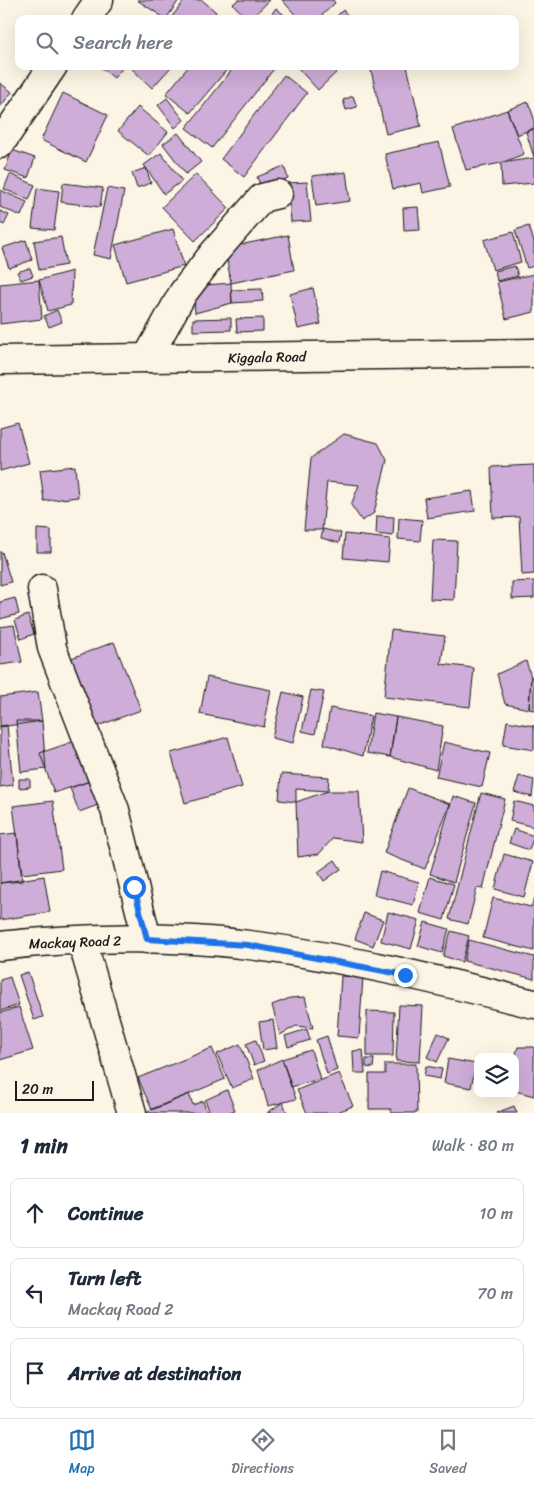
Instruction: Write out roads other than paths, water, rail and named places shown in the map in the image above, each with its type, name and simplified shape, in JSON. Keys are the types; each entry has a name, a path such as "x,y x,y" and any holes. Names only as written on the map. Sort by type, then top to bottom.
{"street":[{"path":"89,15 98,0"},
{"path":"0,144 50,70"},
{"path":"147,358 183,293 213,254 262,198 278,194"},
{"name":"Kiggala Road","path":"0,360 534,354"},
{"path":"42,589 52,648 115,810 147,939"},
{"name":"Mackay Road 2","path":"0,946 147,939 248,945 334,960 534,1004"},
{"path":"82,941 132,1113"}]}
